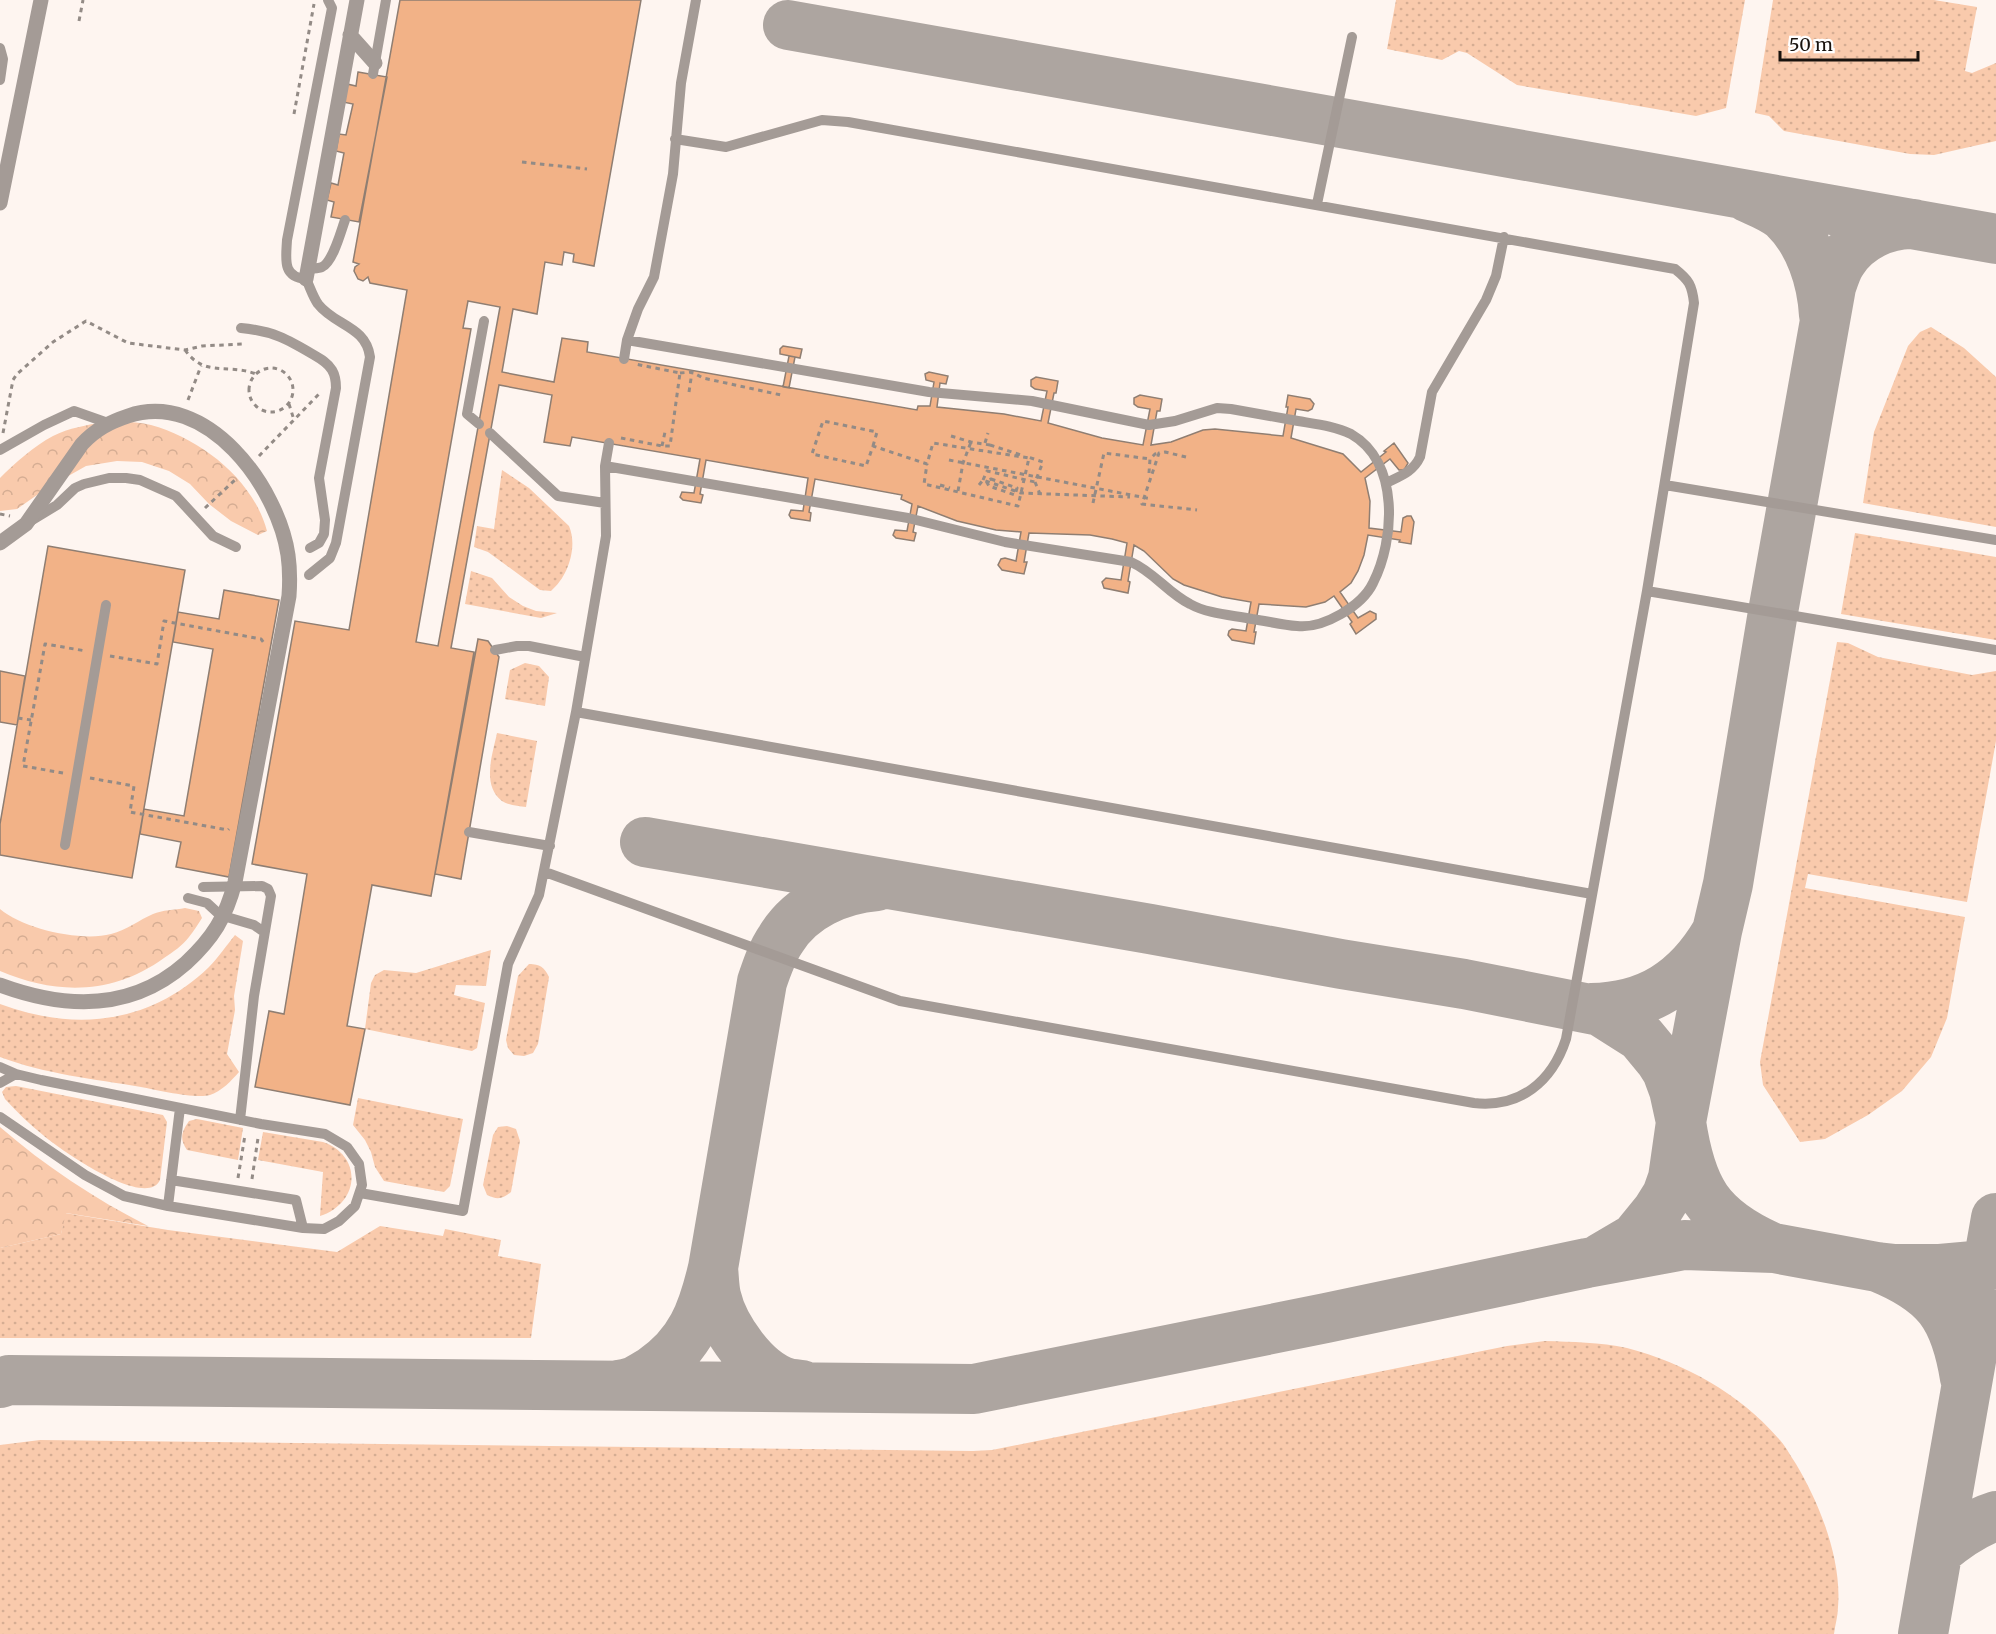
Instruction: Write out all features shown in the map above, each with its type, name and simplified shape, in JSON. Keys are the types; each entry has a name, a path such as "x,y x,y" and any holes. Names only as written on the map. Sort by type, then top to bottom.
{"street":[{"path":"1,200 41,0"},
{"path":"307,274 357,0"},
{"path":"350,35 374,69"},
{"path":"0,543 26,524 82,444 93,432 108,423 157,410 182,416 218,436 249,466 272,506 288,554 290,576 246,828 229,904 212,935 178,970 130,996 91,1002 70,1002 45,999 0,985"}],"lane":[{"path":"328,0 332,8 287,240 286,261 290,274 295,278 321,268 327,263 345,220"},
{"path":"374,69 386,0"},
{"path":"624,359 627,340 638,309 654,277 673,174 681,83 696,0"},
{"path":"1317,204 1352,37"},
{"path":"0,48 3,60 0,80"},
{"path":"545,872 900,1001 1487,1104 1500,1102 1525,1094 1545,1079 1560,1056 1566,1039 1647,591 1693,320 1692,290 1686,278 1675,269 848,122 822,120 726,147 675,139"},
{"path":"0,169 1,200"},
{"path":"1386,483 1411,470 1420,457 1432,392 1486,300 1496,276 1504,237"},
{"path":"307,274 318,304 365,340 369,347 370,357 336,543 330,558 309,575"},
{"path":"479,424 468,414 484,321"},
{"path":"241,328 256,329 284,337 325,362 331,367 335,376 336,388 319,478 325,520 324,534 320,543 310,549"},
{"path":"605,466 908,518 1005,542 1131,562 1142,567 1177,596 1192,605 1213,612 1299,627 1319,624 1339,616 1358,602 1373,585 1382,561 1389,520 1389,492 1382,471 1368,447 1351,434 1319,424 1217,408 1175,421 1149,424 1032,401 929,392 627,340"},
{"path":"0,449 74,411 108,423"},
{"path":"490,433 558,496 605,503"},
{"path":"360,1193 463,1211 508,964 539,895 545,872 604,554 605,466 613,440"},
{"path":"26,524 57,506 75,488 93,481 109,478 140,480 176,496 213,536 236,547"},
{"path":"1665,485 1996,540"},
{"path":"1647,591 1996,650"},
{"path":"65,845 106,606"},
{"path":"495,650 529,646 585,657"},
{"path":"576,712 1592,894"},
{"path":"469,832 549,846"},
{"path":"202,887 262,886 268,889 270,903 254,996 244,1120"},
{"path":"188,898 207,903 220,915 254,925 264,932"},
{"path":"0,1067 16,1074 180,1108 325,1134 347,1147 359,1164 362,1185 355,1206 339,1221 324,1229 303,1228 168,1206 124,1196 85,1175 0,1117"},
{"path":"0,1083 16,1074"},
{"path":"168,1206 180,1108"},
{"path":"171,1180 296,1200 303,1228"}],"path":[{"path":"79,21 83,0"},
{"path":"294,114 315,0"},
{"path":"522,162 587,170"},
{"path":"0,449 13,380 17,374 53,342 86,321 128,343 185,350 202,346 246,344"},
{"path":"185,350 192,361 201,366 246,370 256,374"},
{"path":"636,364 680,373 692,372 703,378 781,395"},
{"path":"182,416 201,366"},
{"path":"289,404 276,412 265,411 256,406 250,398 249,387 256,374 270,367 285,371 294,389 289,404 294,420"},
{"path":"689,392 692,372"},
{"path":"613,440 670,446 680,373"},
{"path":"196,516 249,466 323,389"},
{"path":"823,421 876,432 873,446 866,466 812,454 823,421"},
{"path":"662,446 665,432"},
{"path":"985,443 988,433"},
{"path":"951,436 971,442 985,443 1043,462 1035,482 1040,496"},
{"path":"958,491 963,463 971,442"},
{"path":"933,443 1029,458 1019,493 1018,506 924,484 927,464 933,443"},
{"path":"873,446 927,464"},
{"path":"1186,457 1165,452 1159,453 1142,504 1197,510"},
{"path":"1093,503 1104,453 1150,459"},
{"path":"1146,498 1150,459 1155,454 1161,453"},
{"path":"949,460 1152,499"},
{"path":"984,481 987,471 1035,482"},
{"path":"979,485 991,479 1017,488 1019,493"},
{"path":"984,481 989,486 1016,495 1019,493 1130,497"},
{"path":"940,485 976,499 1017,508 1017,505"},
{"path":"230,821 228,830 130,812 134,786 23,766 45,644 157,664 164,621 261,639 275,665"},
{"path":"18,718 31,720"},
{"path":"235,1190 244,1120"},
{"path":"249,1193 261,1124"}],"green space":[{"path":"1396,0 1745,0 1726,108 1696,116 1517,85 1467,53 1459,51 1442,60 1387,49"},
{"path":"1773,0 1934,0 1977,7 1965,71 1972,73 1996,63 1996,141 1934,155 1910,154 1784,131 1769,116 1755,113"},
{"path":"1931,327 1964,348 1996,377 1996,527 1863,503 1874,432 1908,346 1920,332"},
{"path":"104,422 134,422 151,425 170,431 206,451 237,478 250,494 267,531 258,535 231,521 209,504 190,484 169,471 142,462 117,461 86,466 47,488 17,509 0,511 0,478 18,461 59,433"},
{"path":"502,470 529,488 569,526 572,534 570,561 562,578 551,591 540,590 488,552 474,547 477,526 494,529"},
{"path":"1855,533 1996,557 1996,640 1841,614"},
{"path":"471,571 492,578 509,597 523,606 536,611 557,613 541,618 465,604"},
{"path":"1837,642 1848,643 1878,657 1972,675 1996,671 1996,741 1967,902 1808,874 1805,888 1965,917 1947,1018 1931,1057 1902,1091 1868,1115 1825,1139 1800,1142 1763,1085 1760,1062"},
{"path":"525,663 539,666 549,677 545,706 505,699 510,670"},
{"path":"497,733 537,741 526,807 502,801 492,786 490,768"},
{"path":"185,908 199,911 202,918 193,932 177,949 164,958 125,979 104,985 63,987 21,979 0,971 0,909 38,928 69,935 99,936 122,930 157,913"},
{"path":"235,935 243,941 227,1054 239,1072 214,1093 203,1096 176,1094 52,1072 0,1057 0,1004 28,1013 84,1020 137,1011 162,1001 186,986 209,967"},
{"path":"491,950 486,986 456,985 454,995 485,1003 477,1048 472,1051 365,1029 371,983 375,975 384,970 416,973"},
{"path":"529,964 541,967 549,977 538,1044 533,1053 524,1056 514,1055 508,1048 506,1040 518,976"},
{"path":"16,1086 163,1115 167,1122 160,1180 152,1187 138,1188 121,1183 66,1152 33,1127 5,1099 2,1092 6,1087"},
{"path":"358,1098 463,1119 450,1186 444,1192 384,1181 375,1167 365,1140 353,1125"},
{"path":"197,1119 243,1128 238,1160 187,1150 182,1139 183,1132 189,1121"},
{"path":"507,1126 516,1129 520,1141 511,1192 503,1197 494,1198 487,1195 483,1185 493,1135 498,1127"},
{"path":"0,1127 71,1181 148,1226 66,1213 61,1234 0,1248"},
{"path":"263,1132 323,1142 336,1149 345,1158 352,1179 343,1201 333,1210 320,1216 323,1172 258,1160"},
{"path":"65,1213 168,1230 337,1252 380,1226 443,1236 445,1229 501,1240 498,1256 541,1264 531,1338 0,1338 0,1248 61,1234"},
{"path":"1545,1341 1617,1346 1648,1354 1690,1371 1709,1382 1746,1407 1763,1422 1783,1444 1796,1464 1828,1533 1837,1570 1838,1610 1834,1634 0,1634 0,1445 40,1440 992,1450 1507,1346"}],"building":[{"path":"400,0 641,0 594,266 573,262 574,254 564,252 562,265 545,262 537,314 513,309 502,372 554,382 562,338 588,342 587,352 917,410 918,406 930,406 934,382 926,380 925,374 929,372 948,376 946,384 940,383 937,407 1004,414 1041,421 1047,391 1031,386 1031,380 1036,377 1058,381 1048,423 1102,438 1143,445 1150,409 1134,404 1134,398 1140,395 1162,399 1160,411 1157,411 1151,445 1171,442 1203,430 1215,429 1283,436 1288,395 1310,399 1314,404 1312,409 1308,411 1296,409 1291,438 1343,454 1361,472 1394,443 1408,463 1404,470 1399,470 1390,459 1365,478 1370,501 1369,528 1401,532 1403,518 1411,516 1414,522 1411,544 1368,535 1358,571 1351,583 1340,592 1358,618 1370,611 1376,614 1376,619 1356,634 1350,624 1352,622 1334,596 1325,602 1306,607 1259,604 1254,644 1232,640 1228,635 1232,629 1246,631 1251,602 1222,597 1184,585 1173,579 1144,551 1134,545 1128,593 1104,588 1102,582 1106,578 1121,580 1127,543 1090,535 1029,533 1024,574 1002,570 998,565 1001,559 1016,561 1021,532 996,530 957,521 918,506 913,532 916,533 914,541 896,538 893,535 895,530 907,531 912,504 901,499 902,495 815,479 809,512 811,513 810,521 791,518 789,515 791,510 803,511 808,478 706,460 700,494 703,495 701,503 683,500 680,497 682,492 694,493 700,459 572,437 570,446 544,442 552,395 499,385 451,648 474,652 431,896 372,885 347,1026 365,1029 350,1105 255,1087 269,1011 284,1014 307,874 252,864 295,621 349,630 407,290 370,283 368,277 363,281 358,279 354,271 359,264 353,262","holes":["468,301 500,307 438,646 416,642 471,329 463,328"]},
{"path":"358,72 387,77 359,222 331,217 334,202 327,200 331,183 338,185 344,153 336,151 339,134 346,135 353,104 343,102 347,84 356,86"},
{"path":"783,346 802,349 800,358 780,354"},
{"path":"789,356 795,357 789,388 783,387"},
{"path":"48,546 185,570 132,878 0,855 0,824"},
{"path":"224,590 279,600 229,877 176,867 181,842 140,834 144,809 184,816 213,649 173,642 178,612 219,619"},
{"path":"478,639 488,641 499,657 461,879 435,874"},
{"path":"0,671 25,676 17,725 0,722"}],"taxiway":[{"path":"788,25 1996,239"},
{"path":"1747,197 1784,217 1801,238 1813,262 1821,288 1824,315"},
{"path":"1771,1247 1732,1225 1717,1213 1706,1199 1690,1166 1681,1122 1728,884 1773,612 1831,287 1837,270 1848,252 1864,238 1893,226 1914,224"},
{"path":"645,842 1464,984 1600,1011 1641,1037 1660,1060 1674,1090 1681,1122 1673,1178 1667,1195 1635,1238 1601,1258"},
{"path":"618,1385 632,1382 665,1361 686,1338 700,1313 713,1268 762,982 775,949 789,927 810,909 836,895 877,886"},
{"path":"1591,1008 1630,1003 1664,988 1692,965 1716,933"},
{"path":"1923,1634 1996,1218"},
{"path":"0,1383 9,1380 974,1389 1684,1245 1774,1248 1895,1269 1940,1269 1996,1264"},
{"path":"1878,1267 1915,1286 1940,1308 1955,1338 1965,1378"},
{"path":"713,1268 715,1293 720,1308 742,1348 764,1370 776,1378 802,1385"},
{"path":"1938,1551 1966,1530 1996,1516"}]}
